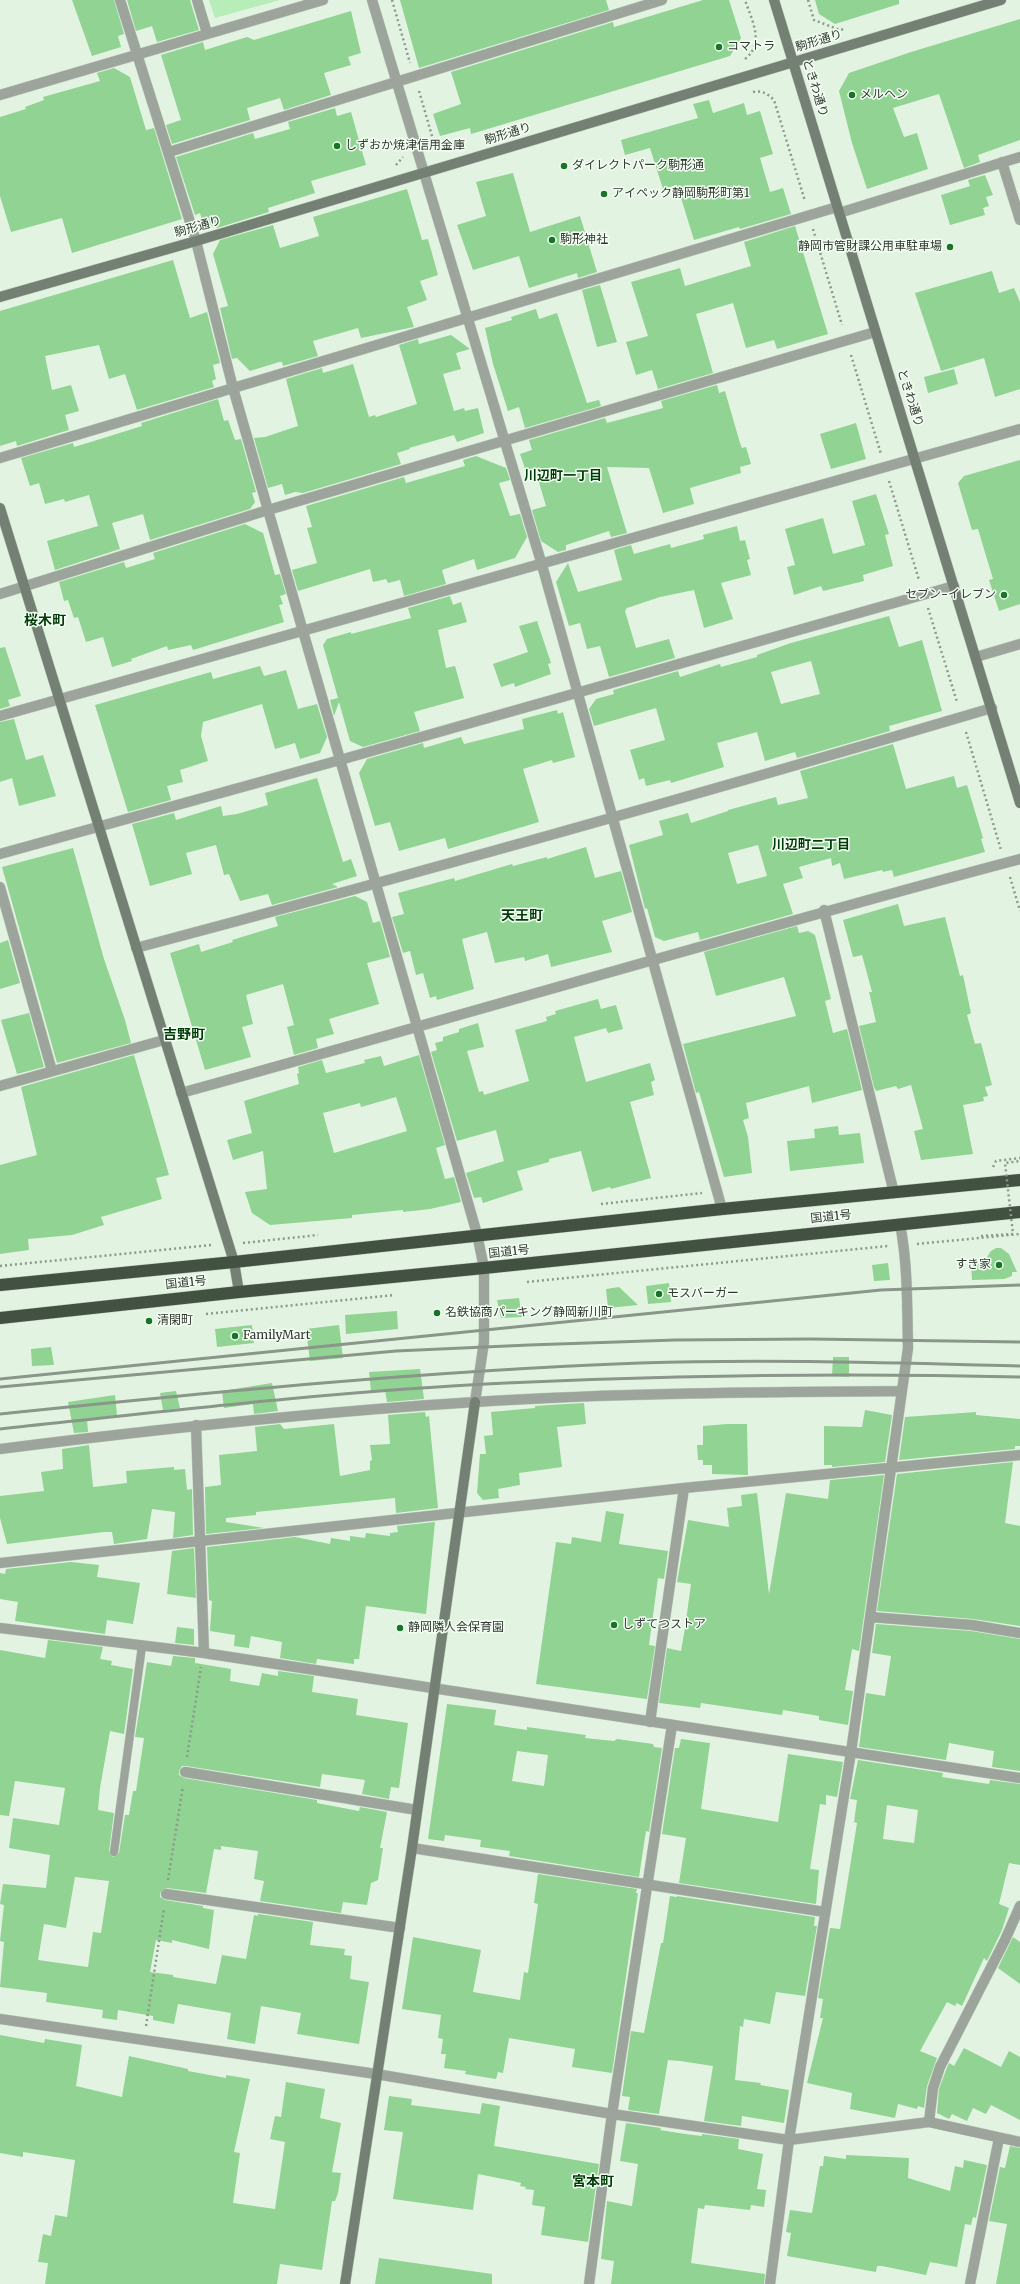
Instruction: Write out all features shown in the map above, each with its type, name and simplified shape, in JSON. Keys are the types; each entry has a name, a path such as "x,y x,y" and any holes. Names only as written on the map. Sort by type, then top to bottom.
{"highway":[{"name":"国道1号","path":"0,1285 234,1262 477,1234 1020,1180"},
{"name":"国道1号","path":"0,1318 1020,1212"}],"street":[{"path":"120,0 169,152 196,242 233,388 477,1234 484,1268 484,1342 433,1687 412,1848 376,2074 345,2284"},
{"path":"197,0 207,33"},
{"path":"0,96 207,33 323,0"},
{"path":"372,0 542,565 722,1209"},
{"path":"169,152 662,0"},
{"name":"ときわ通り","path":"774,0 875,332 916,458 1020,804"},
{"name":"駒形通り","path":"0,297 196,242 1001,0"},
{"path":"0,458 468,319 809,215 838,210 1020,157"},
{"path":"1002,162 1020,220"},
{"path":"0,594 25,588 268,510 875,332"},
{"path":"0,716 302,630 542,565 1020,429"},
{"path":"0,508 234,1262 239,1292"},
{"path":"0,854 340,760 954,586"},
{"path":"976,657 1020,644"},
{"path":"136,948 376,885 992,708"},
{"path":"181,1093 417,1028 824,910 1020,859"},
{"path":"0,887 52,1071"},
{"path":"824,910 894,1193"},
{"path":"0,1086 164,1040"},
{"path":"770,2284 789,2140 851,1752 908,1348 906,1266 900,1224"},
{"path":"0,1449 196,1425 475,1402 623,1395 902,1391"},
{"path":"196,1425 204,1653"},
{"path":"0,1563 200,1543 684,1488 891,1469 1020,1455"},
{"path":"650,1722 684,1488"},
{"path":"870,1617 972,1626 1020,1633"},
{"path":"0,1628 204,1653 1020,1778"},
{"path":"589,2284 612,2114 672,1725"},
{"path":"185,1772 417,1810"},
{"path":"412,1848 825,1912"},
{"path":"166,1894 400,1928"},
{"path":"929,2122 933,2088 940,2067 1005,1940 1020,1906"},
{"path":"0,2019 376,2074 612,2114 789,2140 929,2122 1020,2142"},
{"path":"970,2284 999,2138"}],"lane":[{"path":"114,1852 142,1646"}],"path":[{"path":"392,0 434,143 445,149 453,146"},
{"path":"738,61 746,59 755,47 755,31 745,0"},
{"path":"808,0 814,20 840,30 848,28"},
{"path":"750,92 759,91 774,100 892,491"},
{"path":"395,166 404,156 402,149"},
{"path":"981,1236 1013,1234 1005,1163 1020,1161"},
{"path":"598,1204 717,1191"},
{"path":"0,1266 323,1234"},
{"path":"143,2040 204,1653"}],"green space":[{"path":"209,0 280,0 215,18"}],"building":[{"path":"72,0 114,0 124,34 118,36 121,47 92,56"},
{"path":"127,0 190,0 199,30 157,42 152,26 136,31"},
{"path":"400,0 606,0 609,10 419,68"},
{"path":"703,0 729,0 741,38 730,56 471,134 470,128 440,136 433,114 461,104 451,72 613,22 614,27"},
{"path":"815,0 899,0 899,4 835,24 819,14"},
{"path":"351,11 361,53 348,57 351,65 324,73 331,95 284,110 280,98 247,108 250,120 172,144 166,125 181,120 161,55 203,42 205,50 247,37 254,40"},
{"path":"1020,19 1020,140 978,155 980,162 964,168 939,94 893,108 904,137 917,133 928,169 867,189 852,143 839,91 849,73 911,52"},
{"path":"114,68 130,77 146,130 154,128 182,219 72,253 62,218 11,232 0,196 0,117 26,109 25,107 44,100 43,97 100,81 97,73"},
{"path":"709,100 713,113 744,103 747,115 760,111 773,154 760,158 770,192 783,188 791,214 740,229 739,227 694,240 677,185 663,189 650,148 625,155 621,140 698,118 693,104"},
{"path":"335,108 337,116 351,112 366,165 311,181 315,193 268,208 269,212 217,228 203,223 200,213 195,215 176,157 253,133 255,139 290,129 288,122"},
{"path":"513,173 530,232 580,216 597,272 578,278 577,273 529,288 519,256 473,270 457,225 486,216 476,182"},
{"path":"985,175 993,195 986,197 989,206 983,208 985,215 950,225 941,195 970,186 968,180"},
{"path":"407,189 422,240 428,239 438,275 420,281 427,300 407,307 414,327 361,338 358,328 313,341 318,356 283,366 282,362 279,362 250,371 237,358 232,359 220,308 228,306 213,254 220,240 273,225 280,248 319,236 313,217"},
{"path":"795,226 828,334 777,349 774,340 746,348 733,303 696,314 713,373 658,389 652,370 636,375 626,342 648,336 631,282 680,268 685,286 751,266 744,242"},
{"path":"173,260 190,318 207,312 220,363 213,365 216,379 212,381 214,387 137,410 125,374 109,379 99,345 45,356 52,390 71,385 79,411 65,415 69,430 17,446 16,441 0,446 0,311"},
{"path":"992,271 999,293 1014,288 1020,302 1020,389 995,397 984,358 941,371 915,293"},
{"path":"600,285 617,342 597,347 582,290"},
{"path":"536,309 539,319 557,313 587,403 599,400 601,406 525,428 519,407 508,411 493,364 485,328 512,320 511,317"},
{"path":"451,335 470,349 456,353 461,369 443,374 454,411 464,408 465,411 478,408 484,433 457,442 454,435 409,448 410,449 397,453 401,464 303,493 295,492 285,495 282,484 268,488 254,438 265,437 298,426 286,379 322,368 323,373 353,364 369,417 375,415 376,417 417,404 399,345 418,339 419,344"},
{"path":"954,369 958,384 928,393 924,377"},
{"path":"717,385 719,393 725,391 740,443 742,448 746,447 751,464 740,467 741,473 690,488 694,504 663,513 649,468 607,467 627,533 611,537 609,531 566,545 566,550 558,552 541,541 532,510 546,506 536,472 527,474 520,454 532,450 529,440 605,418 607,423 663,408 661,401"},
{"path":"218,399 224,421 228,420 235,440 241,439 256,492 252,493 255,502 250,509 150,540 143,514 112,523 120,549 55,570 47,541 98,526 89,495 65,502 64,499 45,504 39,483 30,486 21,458 73,443 74,447 142,426 141,423"},
{"path":"856,423 866,459 831,469 820,434"},
{"path":"476,456 506,468 510,480 499,483 510,516 520,514 527,537 515,558 477,570 474,559 442,570 446,584 404,596 400,580 388,583 386,579 373,582 370,569 298,591 292,570 317,563 307,528 312,527 306,506 404,477 406,483 465,466 463,460"},
{"path":"1020,460 1020,604 999,611 989,580 993,579 978,529 972,530 958,483 964,476"},
{"path":"876,494 889,534 885,535 893,566 863,575 864,581 823,591 821,586 794,595 787,567 795,565 785,529 823,518 833,554 865,545 852,501"},
{"path":"245,524 263,533 275,575 280,574 286,594 280,596 283,604 279,605 284,622 193,650 191,645 168,650 167,646 131,659 132,661 112,667 103,637 86,642 78,617 74,618 68,600 64,601 59,582 124,562 126,568 155,559 153,553"},
{"path":"737,526 740,541 745,540 750,559 747,560 751,575 721,583 733,619 704,628 694,590 660,597 627,608 625,611 636,648 669,639 675,658 609,677 600,646 587,649 580,623 569,626 556,582 568,563 578,592 622,580 614,550 631,545 634,554 670,544 671,548 704,539 703,535"},
{"path":"450,596 453,605 461,602 467,622 438,630 446,668 455,666 464,698 414,712 420,731 363,747 350,741 339,702 334,716 330,700 338,698 323,645 327,639 411,618 408,608"},
{"path":"889,616 899,647 922,640 942,711 889,726 890,731 797,758 795,752 765,761 757,732 717,743 724,767 671,783 670,780 646,786 644,778 639,780 630,750 665,740 656,708 594,726 589,709 596,699 614,694 613,690 678,671 680,677 720,664 721,667 757,657 757,655 791,643","holes":["811,661 820,694 781,704 771,672"]},
{"path":"537,621 551,663 548,664 551,674 515,687 514,683 501,687 493,664 528,652 519,626"},
{"path":"5,647 21,696 8,700 10,706 0,709 0,648"},
{"path":"260,666 264,676 286,670 298,709 317,704 327,737 320,753 300,759 295,743 275,749 262,704 203,722 201,736 208,761 180,770 183,782 167,786 171,800 128,812 95,705 211,672 213,679"},
{"path":"557,710 558,714 563,712 575,757 553,763 552,760 523,769 539,822 448,849 445,838 399,851 390,822 375,826 359,773 367,759 423,743 424,748 461,737 464,744 524,729 522,719"},
{"path":"14,719 26,760 43,755 56,796 19,806 12,778 0,782 0,722"},
{"path":"893,744 906,789 954,776 957,788 967,785 983,838 981,839 985,852 894,877 892,870 883,872 882,870 844,879 840,863 832,866 831,858 799,867 803,878 783,884 793,914 700,940 698,932 664,941 655,937 647,908 645,909 629,845 663,835 659,821 688,813 691,823 728,810 776,797 778,805 808,798 800,771","holes":["758,845 767,876 737,884 728,853"]},
{"path":"317,778 343,862 351,859 357,876 332,884 338,887 272,905 268,894 240,901 229,874 224,875 216,845 186,853 192,874 150,886 132,824 174,813 176,820 221,806 223,816 237,814 268,805 265,793"},
{"path":"586,847 595,878 621,871 632,912 602,921 612,952 551,967 548,954 525,961 524,957 495,963 487,932 462,939 474,989 437,1000 436,996 430,998 423,973 416,975 410,951 403,953 392,917 404,914 398,893 454,878 455,881 512,864 513,866 547,857 547,859"},
{"path":"73,848 104,959 125,1020 131,1043 57,1063 2,867"},
{"path":"355,896 367,902 373,923 380,921 390,957 367,963 379,1004 329,1019 334,1034 316,1039 318,1048 294,1055 287,1027 294,1025 283,984 246,995 253,1024 242,1027 251,1057 205,1070 170,953 199,944 201,952 233,942 232,940 278,926 275,917"},
{"path":"898,904 904,926 945,917 960,976 963,975 971,1013 967,1015 975,1044 981,1043 992,1085 985,1087 988,1096 983,1097 984,1101 963,1105 973,1154 921,1160 914,1131 923,1129 911,1085 898,1089 896,1086 876,1091 874,1087 859,1026 876,1022 869,992 872,992 862,955 853,957 843,920"},
{"path":"797,926 799,933 808,931 815,935 831,999 825,1001 833,1033 847,1029 862,1090 812,1103 809,1086 746,1103 749,1118 743,1120 748,1137 752,1173 724,1177 699,1092 696,1093 683,1044 796,1016 784,977 716,996 704,952"},
{"path":"8,940 20,983 0,989 0,943"},
{"path":"598,999 601,1009 616,1005 623,1029 608,1033 606,1028 574,1037 586,1082 650,1063 655,1080 651,1082 654,1095 630,1102 651,1178 611,1189 610,1187 592,1192 581,1151 549,1159 549,1162 517,1171 523,1190 483,1203 481,1197 474,1198 466,1173 504,1161 496,1130 457,1141 431,1052 437,1050 435,1043 443,1041 443,1037 459,1032 459,1029 478,1023 484,1047 467,1051 479,1092 483,1091 484,1095 529,1081 515,1030 547,1021 546,1017 556,1014 555,1011"},
{"path":"29,1013 44,1067 17,1074 1,1020"},
{"path":"134,1055 169,1175 156,1178 162,1199 101,1217 104,1225 72,1235 28,1239 29,1250 0,1254 0,1165 37,1155 21,1087"},
{"path":"419,1055 445,1145 436,1148 445,1179 454,1177 461,1202 430,1209 352,1215 352,1218 270,1225 252,1213 245,1192 267,1189 263,1151 233,1160 227,1140 252,1133 244,1101 299,1084 297,1074 299,1073 298,1067 322,1060 326,1073 365,1063 364,1060 381,1056 384,1066","holes":["396,1097 407,1131 334,1153 323,1113 360,1103 361,1107"]},
{"path":"838,1126 839,1135 860,1133 864,1163 790,1171 787,1141 815,1138 814,1129"},
{"path":"996,1248 1001,1248 1009,1254 1017,1272 1012,1272 1012,1276 1004,1279 972,1280 971,1264 983,1263 991,1251"},
{"path":"888,1263 890,1280 874,1281 872,1265"},
{"path":"669,1283 671,1302 648,1304 646,1286"},
{"path":"619,1287 638,1305 608,1308 606,1289"},
{"path":"519,1298 522,1317 501,1318 497,1300"},
{"path":"397,1311 398,1329 346,1334 345,1315"},
{"name":"FamilyMart","path":"252,1325 254,1343 217,1347 215,1329"},
{"path":"339,1325 343,1358 310,1361 306,1329"},
{"path":"51,1347 54,1365 32,1366 31,1349"},
{"path":"833,1357 849,1357 849,1377 832,1376"},
{"path":"420,1369 424,1399 387,1402 385,1390 371,1391 369,1372"},
{"path":"272,1383 278,1411 254,1414 253,1404 224,1408 222,1391"},
{"path":"176,1391 180,1408 163,1410 160,1393"},
{"path":"115,1395 117,1415 87,1419 88,1432 74,1433 68,1402"},
{"path":"584,1403 586,1424 557,1427 562,1467 519,1473 520,1485 498,1489 499,1498 483,1500 477,1493 480,1454 486,1454 484,1436 493,1435 491,1412 535,1408 535,1406"},
{"path":"865,1410 892,1415 885,1462 832,1467 832,1465 824,1465 824,1426 862,1427"},
{"path":"425,1412 426,1417 429,1416 438,1508 396,1513 395,1498 256,1512 256,1515 226,1518 226,1522 264,1528 206,1534 205,1487 221,1485 219,1455 257,1451 255,1427 280,1424 284,1429 334,1424 340,1476 370,1470 370,1461 372,1460 370,1445 390,1444 388,1415"},
{"path":"976,1412 976,1415 1020,1419 1020,1446 1015,1446 1015,1449 899,1460 905,1417"},
{"path":"747,1424 748,1475 712,1474 712,1465 703,1465 703,1460 698,1460 697,1445 703,1445 703,1426"},
{"path":"89,1445 93,1487 127,1483 126,1471 174,1467 174,1470 185,1469 187,1490 192,1489 193,1535 173,1538 175,1512 152,1509 147,1539 114,1544 112,1532 104,1532 7,1544 0,1518 0,1496 44,1491 41,1472 63,1469 62,1449"},
{"path":"1013,1462 1005,1523 1020,1526 1020,1626 973,1619 877,1611 897,1474"},
{"path":"884,1475 859,1651 852,1649 845,1690 853,1691 848,1725 819,1720 819,1716 783,1710 782,1715 701,1703 700,1708 659,1703 667,1648 681,1651 685,1628 691,1584 677,1582 688,1520 729,1527 727,1508 742,1506 741,1495 757,1493 769,1594 786,1493 828,1499 830,1480"},
{"path":"606,1511 624,1514 619,1544 668,1551 664,1579 658,1578 649,1645 655,1646 647,1699 536,1684 556,1542 571,1544 572,1537 601,1542"},
{"path":"435,1522 426,1614 366,1606 359,1659 354,1659 354,1664 317,1659 316,1664 280,1658 282,1642 251,1636 249,1648 234,1646 235,1635 210,1631 212,1601 209,1600 207,1547 295,1537 330,1544 331,1538 350,1541 350,1536 365,1538 366,1533 390,1536 390,1533 398,1532 397,1526"},
{"path":"194,1548 196,1598 167,1594 172,1551"},
{"path":"71,1562 99,1565 97,1577 140,1583 133,1624 107,1620 105,1634 15,1621 18,1602 0,1599 0,1573 5,1574 6,1569"},
{"path":"876,1624 971,1631 1020,1639 1020,1771 992,1767 994,1751 949,1743 946,1760 859,1747 866,1693 885,1696 891,1656 872,1653"},
{"path":"177,1627 194,1629 194,1645 175,1643"},
{"path":"48,1640 103,1647 100,1659 112,1661 111,1665 133,1669 124,1734 110,1731 100,1788 98,1810 114,1813 109,1851 113,1857 119,1853 125,1815 129,1815 133,1791 136,1791 144,1738 135,1737 147,1662 171,1666 173,1656 195,1658 195,1663 231,1669 230,1681 259,1686 262,1673 278,1676 278,1671 314,1676 312,1692 358,1699 356,1715 408,1723 399,1788 391,1787 389,1799 362,1794 365,1780 322,1774 320,1787 186,1766 182,1766 179,1771 179,1775 184,1778 317,1800 317,1803 359,1811 360,1807 387,1812 380,1848 383,1848 378,1880 371,1883 367,1905 343,1902 341,1913 260,1901 264,1881 254,1879 258,1851 221,1846 221,1850 214,1849 206,1893 167,1888 160,1893 160,1897 165,1900 203,1906 203,1908 214,1910 209,1949 172,1940 172,1943 156,1940 150,1972 173,1975 173,1977 216,1984 222,1955 246,1959 254,1915 258,1916 258,1914 313,1922 310,1945 345,1949 344,1955 352,1956 350,1979 369,1982 359,2044 297,2034 301,2013 261,2006 255,2044 227,2039 231,2013 178,2004 174,2024 153,2020 153,2016 118,2010 117,2020 102,2018 103,2010 46,2002 47,1993 0,1987 4,1942 0,1941 4,1905 0,1904 3,1884 46,1888 50,1855 9,1848 13,1818 59,1825 65,1788 15,1781 9,1816 0,1815 0,1650 45,1658","holes":["75,1877 109,1881 101,1933 93,1932 88,1967 38,1960 44,1924 66,1928"]},
{"path":"447,1704 496,1710 494,1725 527,1730 527,1727 586,1735 585,1738 614,1741 617,1739 653,1744 654,1747 662,1748 649,1832 646,1831 639,1877 509,1856 510,1851 480,1847 481,1840 445,1835 444,1841 428,1839","holes":["517,1751 548,1755 544,1786 512,1781"]},
{"path":"681,1739 710,1743 701,1809 778,1822 788,1754 843,1762 837,1797 826,1795 826,1805 820,1804 810,1869 819,1870 816,1904 679,1883 686,1838 662,1834 675,1748 679,1748"},
{"path":"858,1760 943,1773 942,1777 989,1784 990,1780 1020,1784 1020,1865 1009,1863 999,1904 1009,1908 1002,1930 987,1961 984,1958 962,2006 957,2003 955,2006 947,2002 920,2051 937,2058 927,2086 924,2108 918,2106 917,2109 898,2104 895,2118 850,2109 852,2093 807,2083 823,2018 820,2018 823,1999 818,1998 830,1928 840,1929 857,1823 854,1822 857,1800 850,1799","holes":["887,1805 918,1810 914,1843 883,1839"]},
{"path":"538,1874 637,1889 636,1893 638,1893 612,2073 572,2067 575,2049 509,2038 503,2073 498,2072 496,2079 465,2074 466,2071 444,2068 446,2054 441,2054 443,2039 438,2038 441,2015 402,2009 413,1937 481,1950 473,1992 520,2000 524,1972 528,1973 538,1904 534,1903"},
{"path":"670,1896 815,1917 814,1926 817,1926 805,1996 776,1992 770,2024 744,2019 743,2027 740,2026 735,2080 761,2083 760,2085 789,2090 784,2123 742,2116 741,2126 704,2121 713,2066 668,2060 659,2114 628,2110 630,2097 622,2096 631,2031 644,2033 661,1943 663,1943"},
{"path":"1013,1937 1020,1942 1020,1984 998,1968"},
{"path":"0,2035 44,2043 45,2039 82,2045 76,2086 122,2097 129,2056 188,2069 188,2071 226,2078 226,2075 250,2079 234,2152 240,2153 233,2203 275,2209 285,2142 270,2139 275,2116 281,2117 286,2082 325,2089 320,2118 341,2123 332,2172 341,2173 338,2193 335,2201 332,2201 322,2270 280,2264 277,2284 45,2284 48,2263 38,2262 43,2234 51,2236 55,2215 67,2217 75,2160 23,2152 23,2157 0,2153"},
{"path":"964,2048 1001,2067 1009,2051 1020,2057 1020,2120 991,2105 986,2114 973,2108 967,2121 952,2114 949,2119 937,2113 939,2089 946,2070 949,2063 954,2066"},
{"path":"389,2096 412,2099 411,2105 480,2114 482,2103 500,2106 494,2146 599,2164 588,2242 541,2235 545,2207 532,2205 534,2190 525,2189 526,2187 520,2186 521,2183 513,2181 478,2174 473,2210 393,2199 403,2132 384,2130"},
{"path":"626,2123 661,2128 660,2130 685,2134 702,2136 702,2134 739,2139 738,2149 763,2154 757,2189 766,2190 764,2207 751,2205 750,2210 705,2205 704,2209 698,2208 691,2263 765,2274 764,2284 611,2284 614,2261 601,2259 607,2201 632,2206 638,2164 620,2161"},
{"path":"1010,2146 1020,2148 1020,2284 996,2284 1007,2224 989,2221 1000,2167 1005,2168"},
{"path":"846,2155 909,2158 908,2178 950,2191 955,2166 963,2168 964,2160 987,2165 976,2218 973,2217 971,2225 965,2224 957,2267 930,2262 926,2275 882,2266 877,2266 876,2272 787,2256 791,2233 786,2232 790,2210 812,2213 820,2166 823,2166 824,2156 846,2159"},
{"path":"379,2258 492,2274 492,2284 375,2284"}],"railway":[{"path":"0,1379 881,1290 1020,1285"},
{"path":"0,1387 396,1351 529,1345 675,1340 811,1339 1020,1342"},
{"path":"0,1414 320,1383 480,1371 640,1363 735,1361 1020,1366"},
{"path":"0,1429 316,1396 506,1383 635,1378 763,1376 892,1375 1020,1377"}],"place":[{"name":"コマトラ","path":"719,47"},
{"name":"メルヘン","path":"852,95"},
{"name":"しずおか焼津信用金庫","path":"337,146"},
{"name":"ダイレクトパーク駒形通","path":"564,166"},
{"name":"アイペック静岡駒形町第1","path":"604,194"},
{"name":"駒形神社","path":"552,240"},
{"name":"静岡市管財課公用車駐車場","path":"950,247"},
{"name":"セブン-イレブン","path":"1004,595"},
{"name":"すき家","path":"999,1265"},
{"name":"モスバーガー","path":"659,1294"},
{"name":"名鉄協商パーキング静岡新川町","path":"437,1313"},
{"name":"清閑町","path":"149,1321"},
{"name":"FamilyMart","path":"235,1336"},
{"name":"しずてつストア","path":"614,1625"},
{"name":"静岡隣人会保育園","path":"400,1628"}],"district":[{"name":"川辺町一丁目","path":"563,476"},
{"name":"桜木町","path":"45,621"},
{"name":"川辺町二丁目","path":"811,845"},
{"name":"天王町","path":"522,916"},
{"name":"吉野町","path":"184,1035"},
{"name":"宮本町","path":"593,2182"}]}
